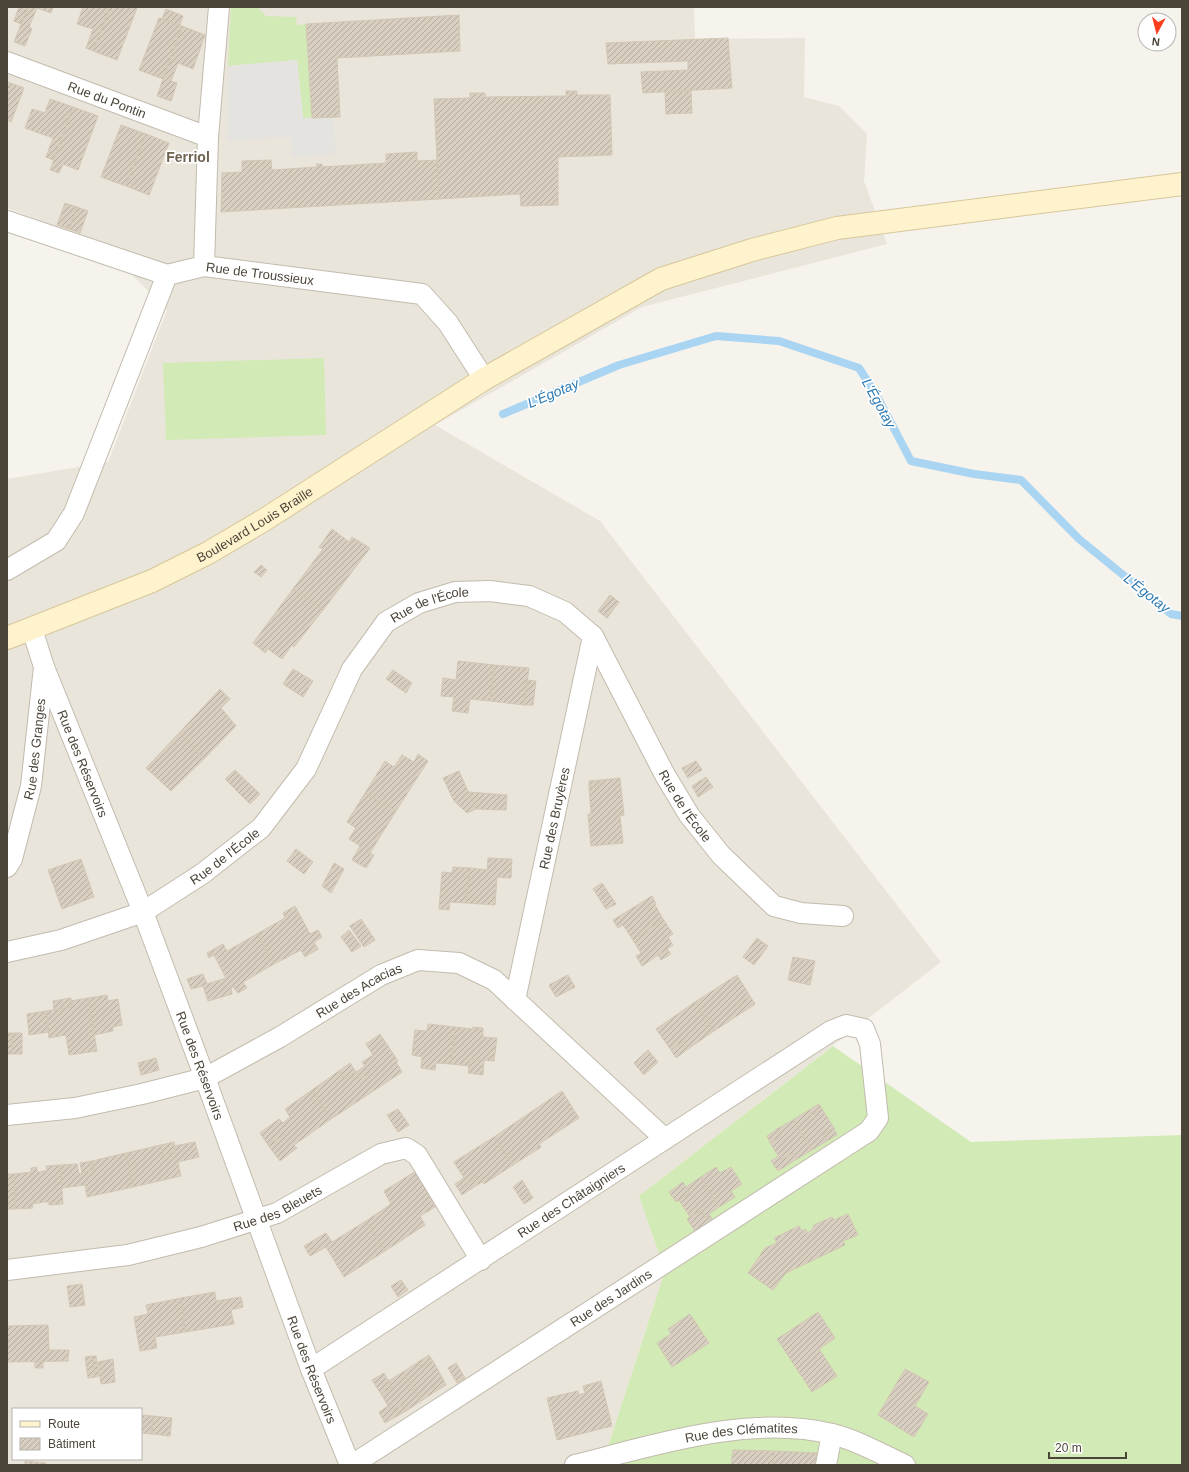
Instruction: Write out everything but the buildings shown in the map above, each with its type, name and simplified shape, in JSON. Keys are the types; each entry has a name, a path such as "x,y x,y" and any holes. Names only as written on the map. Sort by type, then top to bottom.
{"main road":[{"name":"Boulevard Louis Braille","path":"7,638 152,581 208,553 264,520 484,379 661,279 752,250 837,228 1182,184"}],"street":[{"name":"Rue de Troussieux","path":"219,7 208,137 204,266 422,294 448,323 484,379"},
{"name":"Rue du Pontin","path":"7,62 208,137"},
{"path":"7,221 167,275 204,266"},
{"path":"7,570 56,541 74,513 167,275"},
{"name":"Rue de l'École","path":"7,952 61,940 143,912 202,874 261,828 306,769 352,669 386,622 419,603 455,592 490,591 529,596 565,612 593,636 665,775 689,815 721,855 774,906 801,913 843,916"},
{"name":"Rue des Granges","path":"7,867 12,859 31,786 44,668 32,629"},
{"name":"Rue des Bruyères","path":"515,1000 593,636"},
{"name":"Rue des Réservoirs","path":"44,668 143,912 311,1369 351,1465"},
{"name":"Rue des Acacias","path":"7,1115 75,1108 142,1094 205,1078 280,1037 381,975 418,960 459,963 494,980 665,1139"},
{"name":"Rue des Châtaigniers","path":"311,1369 481,1260 831,1031 846,1025 864,1029 870,1044 878,1118 870,1131"},
{"name":"Rue des Jardins","path":"351,1465 870,1131"},
{"name":"Rue des Bleuets","path":"7,1270 128,1256 201,1237 277,1213 381,1154 406,1148 417,1155 481,1260"},
{"name":"Rue des Clématites","path":"575,1465 674,1441 736,1429 794,1429 832,1434 904,1465"},
{"path":"826,1465 832,1434"}],"shaded area":[{"path":"7,7 694,7 695,39 805,38 804,97 839,106 867,134 864,181 887,244 642,307 435,425 600,521 941,962 639,1196 665,1271 602,1465 7,1465 7,479 108,462 167,310 100,243 7,208"},
{"path":"297,60 303,118 333,117 336,154 292,157 291,137 227,141 228,66"}],"green space":[{"path":"231,7 257,7 266,16 296,17 297,25 306,24 312,118 303,118 297,60 228,66"},
{"path":"324,358 326,435 166,440 163,363"},
{"path":"833,1046 971,1142 1182,1135 1182,1465 602,1465 665,1271 639,1196"}],"waterway":[{"name":"L'Égotay","path":"503,414 619,365 716,336 779,341 859,368 878,398 911,461 974,474 1021,480 1079,539 1171,614 1182,616"}],"district":[{"name":"Ferriol","path":"188,157"}]}
